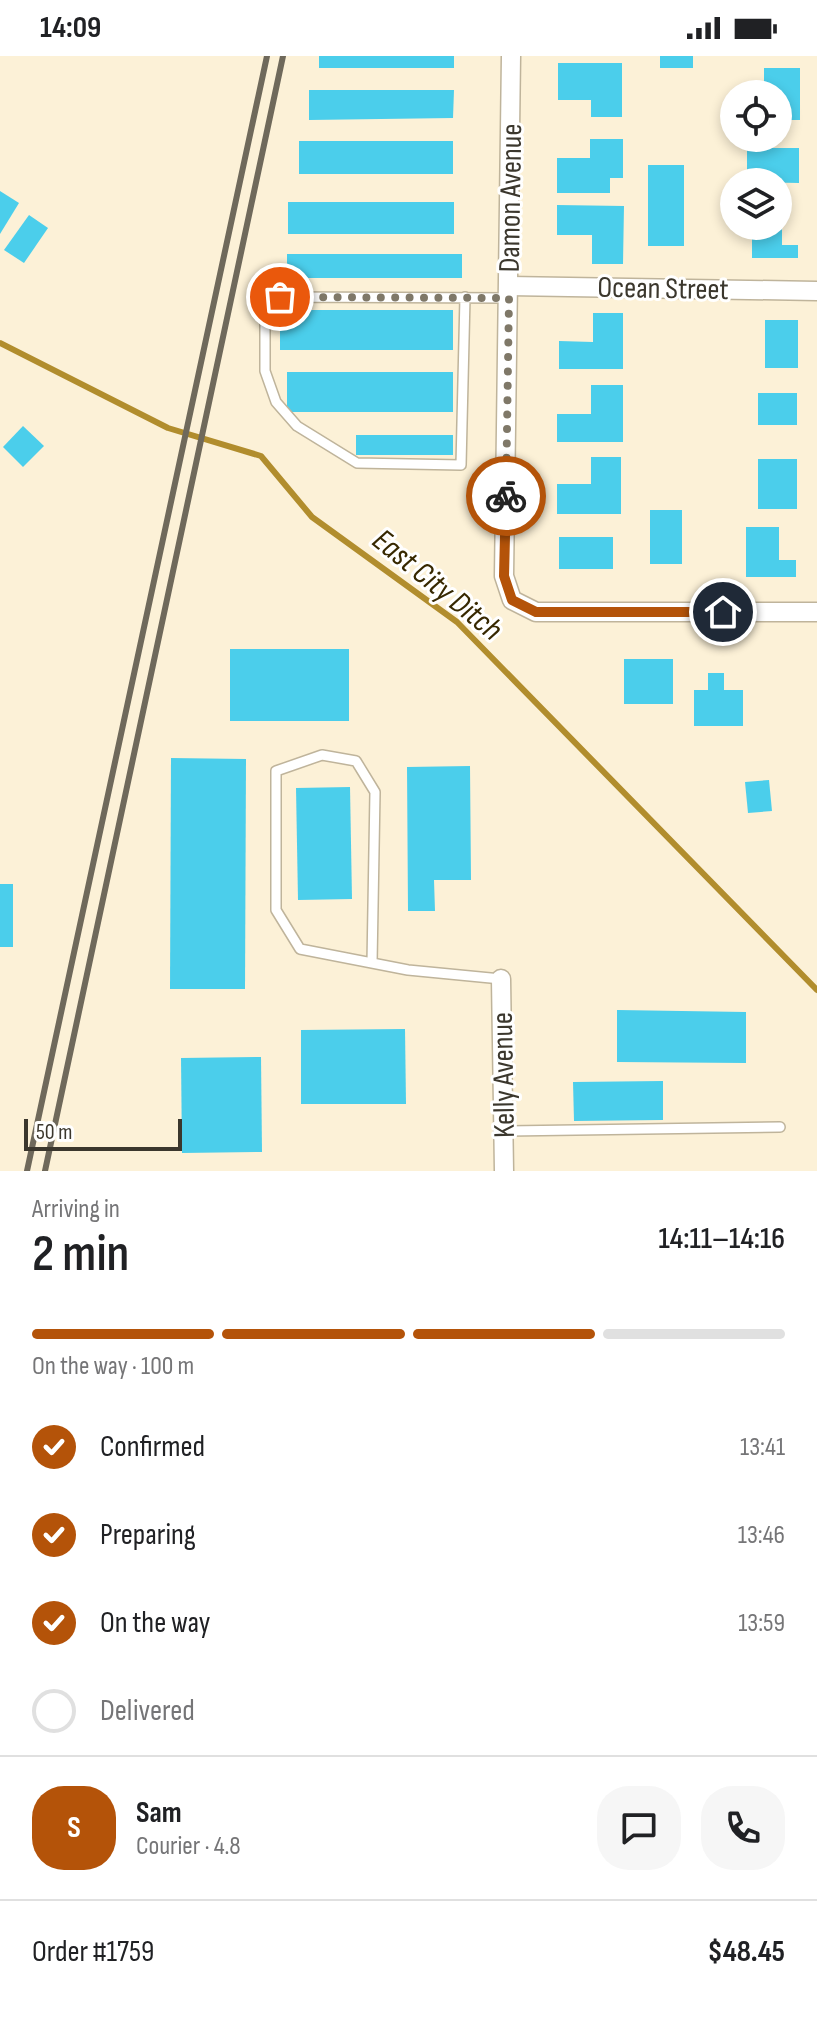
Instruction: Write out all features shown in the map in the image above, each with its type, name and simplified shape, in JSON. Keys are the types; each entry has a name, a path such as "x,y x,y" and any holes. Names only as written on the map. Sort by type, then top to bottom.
{"street":[{"name":"Damon Avenue","path":"511,56 504,576 512,600 536,612 817,612"},
{"name":"Ocean Street","path":"509,292 817,291"},
{"name":"Kelly Avenue","path":"501,979 504,1171"}],"lane":[{"path":"465,297 461,465 357,463 297,426 276,402 265,371 265,317 270,304 280,297 465,297 509,292"},
{"path":"372,963 375,792 356,761 322,755 276,771 276,910 300,949 372,963 408,970 501,979"},
{"path":"503,1131 780,1127"}],"building":[{"path":"319,56 454,56 454,68 319,68"},
{"path":"660,56 693,56 693,68 660,68"},
{"path":"558,63 622,63 622,117 591,117 591,100 558,100"},
{"path":"764,68 800,68 800,120 792,120 792,80 764,80"},
{"path":"309,90 454,90 453,118 309,120"},
{"path":"590,139 623,139 623,178 610,178 610,193 557,193 557,158 590,158"},
{"path":"299,141 453,141 453,174 299,174"},
{"path":"792,148 799,148 799,183 792,183 792,168 747,168 747,152 792,152"},
{"path":"648,165 684,165 684,246 648,246"},
{"path":"0,191 19,203 0,234"},
{"path":"288,202 454,202 454,234 288,234"},
{"path":"557,205 624,206 623,264 592,264 592,235 557,235"},
{"path":"29,215 48,228 24,263 4,250"},
{"path":"752,240 782,240 782,245 798,245 798,258 752,258"},
{"path":"287,254 462,254 462,278 287,278"},
{"path":"280,310 453,310 453,350 280,350"},
{"path":"593,313 623,313 623,369 559,369 559,341 593,342"},
{"path":"765,320 798,320 798,368 765,368"},
{"path":"287,372 453,372 453,412 287,412"},
{"path":"591,385 623,385 623,442 557,442 557,414 591,414"},
{"path":"758,393 797,393 797,425 758,425"},
{"path":"23,426 44,446 23,467 3,447"},
{"path":"356,435 453,435 453,455 356,455"},
{"path":"591,457 621,457 621,514 557,514 557,484 591,484"},
{"path":"758,459 797,459 797,509 758,509"},
{"path":"650,510 682,510 682,564 650,564"},
{"path":"746,527 779,527 779,560 796,560 796,577 746,577"},
{"path":"559,537 613,537 613,569 559,569"},
{"path":"230,649 349,649 349,721 230,721"},
{"path":"624,659 673,659 673,704 624,704"},
{"path":"708,673 724,673 724,690 743,690 743,726 694,726 694,690 708,690"},
{"path":"171,758 246,759 245,989 170,989"},
{"path":"470,766 471,880 434,880 435,911 408,911 407,767"},
{"path":"769,780 772,811 748,813 745,782"},
{"path":"350,787 352,899 298,900 296,788"},
{"path":"0,884 13,884 13,947 0,947"},
{"path":"617,1010 746,1012 746,1063 617,1062"},
{"path":"405,1029 406,1104 301,1104 301,1030"},
{"path":"261,1057 262,1152 182,1153 181,1058"},
{"path":"663,1081 663,1120 574,1121 573,1082"}],"waterway":[{"name":"East City Ditch","path":"0,343 168,428 261,456 312,517 457,622 817,990"}],"railway":[{"path":"27,1171 267,56"},
{"path":"45,1171 283,56"}],"way so far":[{"path":"280,297 509,298 506,496"}],"route":[{"path":"506,496 504,576 512,600 536,612 723,612"}]}
